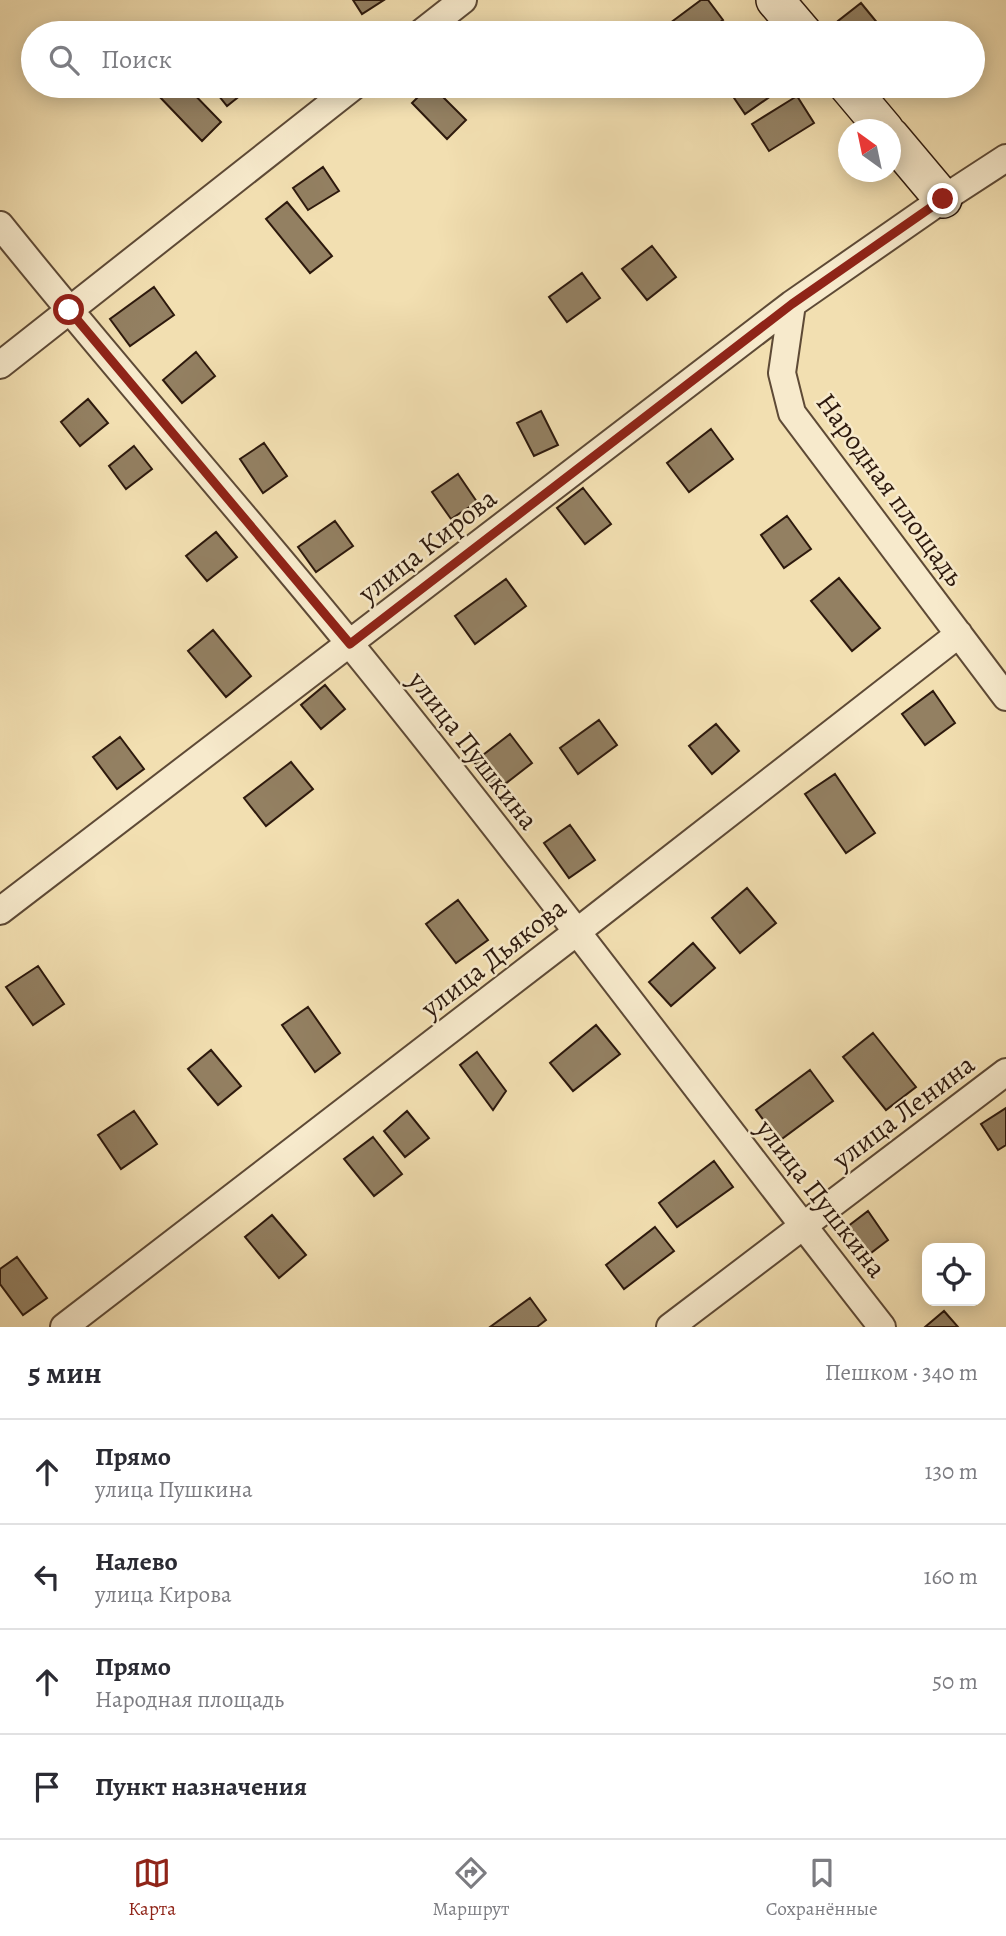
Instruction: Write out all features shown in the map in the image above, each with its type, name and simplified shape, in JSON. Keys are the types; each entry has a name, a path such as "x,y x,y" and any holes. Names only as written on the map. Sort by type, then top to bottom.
{"street":[{"path":"436,21 463,0"},
{"path":"775,0 793,21"},
{"path":"0,365 339,98"},
{"path":"858,98 876,119"},
{"path":"901,148 943,199"},
{"path":"792,304 1006,158"},
{"name":"улица Пушкина","path":"0,225 350,644 578,931 882,1327"},
{"name":"Народная площадь","path":"792,304 782,373 792,413 1006,698"},
{"name":"улица Кирова","path":"0,911 792,304"},
{"name":"улица Дьякова","path":"64,1327 958,634"},
{"name":"улица Ленина","path":"670,1327 1006,1072"}],"building":[{"path":"353,0 384,0 362,14"},
{"path":"701,0 708,0 723,20 722,21 673,21"},
{"path":"861,3 876,21 838,21"},
{"path":"161,98 198,98 221,122 202,141"},
{"path":"221,98 237,98 227,106"},
{"path":"417,98 444,98 466,120 447,139 412,103"},
{"path":"734,98 768,98 745,114"},
{"path":"794,98 798,98 814,123 769,151 752,124"},
{"path":"323,167 339,191 308,210 293,188"},
{"path":"287,202 332,256 310,273 266,219"},
{"path":"652,246 676,277 647,300 622,269"},
{"path":"582,273 600,298 567,322 549,297"},
{"path":"154,287 174,315 130,346 110,319"},
{"path":"196,352 215,376 182,403 163,380"},
{"path":"88,399 108,423 80,446 61,422"},
{"path":"541,411 558,445 534,456 517,423"},
{"path":"711,429 733,459 689,492 667,463"},
{"path":"264,443 287,476 263,493 240,459"},
{"path":"134,446 152,469 126,489 109,466"},
{"path":"458,474 477,502 451,519 432,492"},
{"path":"583,488 611,524 585,544 557,508"},
{"path":"787,516 811,549 784,568 761,535"},
{"path":"335,521 353,546 316,572 298,547"},
{"path":"216,532 237,557 207,581 186,556"},
{"path":"839,578 880,628 852,651 811,601"},
{"path":"506,579 526,606 475,644 455,616"},
{"path":"213,630 251,676 226,697 188,651"},
{"path":"325,685 345,709 321,729 301,705"},
{"path":"933,691 955,723 925,745 902,714"},
{"path":"599,720 617,745 578,774 560,748"},
{"path":"716,724 739,751 712,774 689,746"},
{"path":"510,734 532,763 496,791 474,762"},
{"path":"120,737 144,769 117,789 93,757"},
{"path":"291,762 313,789 266,826 244,798"},
{"path":"835,774 875,833 846,853 805,794"},
{"path":"570,825 595,860 569,878 544,843"},
{"path":"747,888 776,923 740,953 712,918"},
{"path":"458,900 488,940 456,963 426,924"},
{"path":"693,943 715,968 671,1006 649,982"},
{"path":"38,966 64,1004 33,1025 6,987"},
{"path":"308,1007 340,1053 315,1072 282,1025"},
{"path":"596,1025 620,1054 573,1091 550,1063"},
{"path":"873,1033 916,1087 886,1110 843,1057"},
{"path":"211,1050 241,1086 218,1105 188,1069"},
{"path":"477,1052 506,1091 493,1110 460,1065"},
{"path":"810,1070 833,1101 779,1141 756,1110"},
{"path":"1006,1108 1006,1145 998,1150 981,1124"},
{"path":"134,1111 157,1144 121,1169 98,1135"},
{"path":"407,1111 429,1138 405,1157 384,1131"},
{"path":"373,1137 402,1174 374,1196 344,1159"},
{"path":"714,1161 733,1187 677,1227 659,1203"},
{"path":"868,1211 888,1240 867,1256 847,1227"},
{"path":"272,1215 306,1255 279,1278 245,1237"},
{"path":"655,1227 674,1251 624,1289 606,1265"},
{"path":"17,1257 47,1298 23,1315 0,1284 0,1269"},
{"path":"530,1298 546,1320 537,1327 490,1327"},
{"path":"944,1311 958,1327 925,1327"}],"route":[{"path":"69,310 350,644 792,304 943,199"}]}
